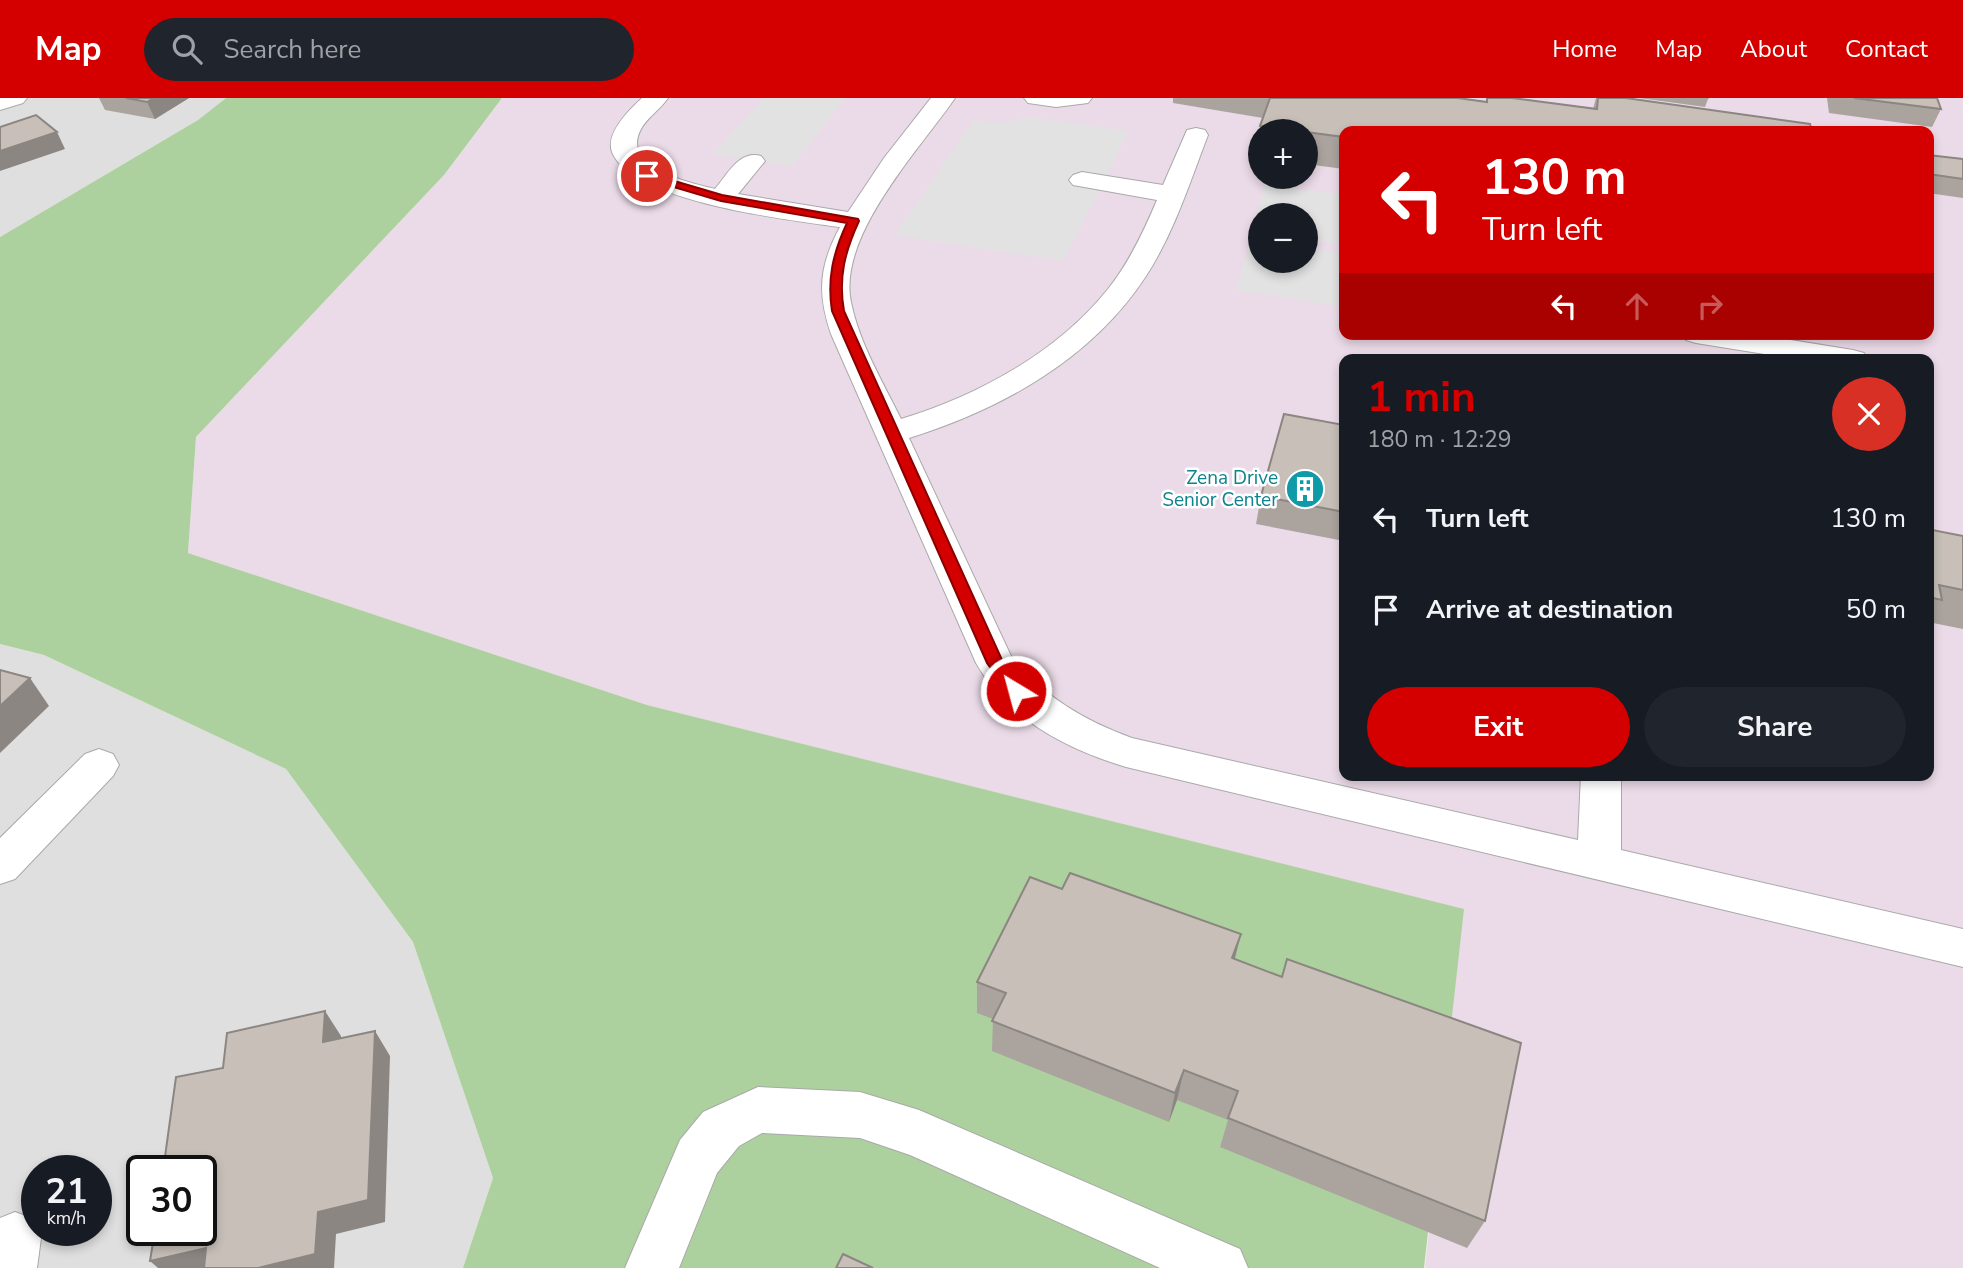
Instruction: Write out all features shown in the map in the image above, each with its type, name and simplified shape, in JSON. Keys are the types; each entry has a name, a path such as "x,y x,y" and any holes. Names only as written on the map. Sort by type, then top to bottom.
{"street":[{"path":"0,103 15,98"},
{"path":"656,98 632,124 624,138 624,152 632,164 647,176 721,198 854,221"},
{"path":"943,98 854,221 841,246 834,289 838,311 995,663 1016,691 1040,712 1080,736 1126,752 1963,948"},
{"path":"1036,98 1080,98"},
{"path":"893,432 954,412 1002,388 1080,334 1112,304 1133,276 1196,135"},
{"path":"721,198 752,160"},
{"path":"1082,180 1171,194"},
{"path":"1734,340 1822,354"},
{"path":"0,866 99,765"},
{"path":"1599,863 1601,781"},
{"path":"652,1268 698,1157 721,1129 758,1110 860,1115 919,1135 1220,1268"}],"shaded area":[{"path":"0,98 226,98 198,120 0,237"},
{"path":"502,98 1963,98 1963,1268 1425,1268 1463,909 647,705 188,553 196,437 444,175"},
{"path":"764,98 846,98 792,166 713,154"},
{"path":"1028,117 1129,131 1063,261 895,235 974,120 999,123"},
{"path":"1264,189 1301,189 1339,194 1339,244 1318,241 1318,203 1260,203"},
{"path":"1248,248 1248,273 1318,273 1318,249 1339,251 1339,306 1236,290"},
{"path":"0,644 44,655 286,769 413,942 493,1178 463,1268 0,1268"}],"green space":[{"path":"226,98 502,98 444,175 196,437 188,553 647,705 1464,909 1424,1268 463,1268 493,1178 413,942 286,769 44,655 0,644 0,237 198,120"}],"building":[{"path":"126,98 154,98 147,102"},
{"path":"1270,98 1458,98 1487,102 1487,98 1512,98 1597,109 1598,98 1626,98 1811,126 1339,126 1339,136 1318,134 1318,119 1262,119"},
{"path":"1854,98 1937,98 1941,109"},
{"path":"36,115 57,132 0,151 0,127"},
{"path":"1934,156 1963,159 1963,179 1934,175"},
{"path":"1284,414 1339,424 1339,511 1261,496"},
{"path":"1934,530 1963,536 1963,590 1939,585 1942,600 1934,598"},
{"path":"0,670 30,678 0,706"},
{"path":"1070,873 1241,934 1232,958 1282,977 1287,959 1521,1043 1485,1221 1228,1118 1238,1091 1184,1070 1175,1093 992,1021 1006,993 977,982 1030,877 1062,889"},
{"path":"325,1011 323,1042 375,1031 368,1200 318,1212 315,1254 258,1268 204,1268 206,1248 150,1261 152,1246 217,1246 217,1155 165,1155 176,1077 223,1068 227,1033"},
{"path":"843,1254 873,1268 836,1268"}],"place":[{"name":"Zena Drive Senior Center","path":"1305,489"}],"route":[{"path":"647,176 721,198 854,221 841,246 837,267 834,289 838,311 995,663 1016,691"}]}
